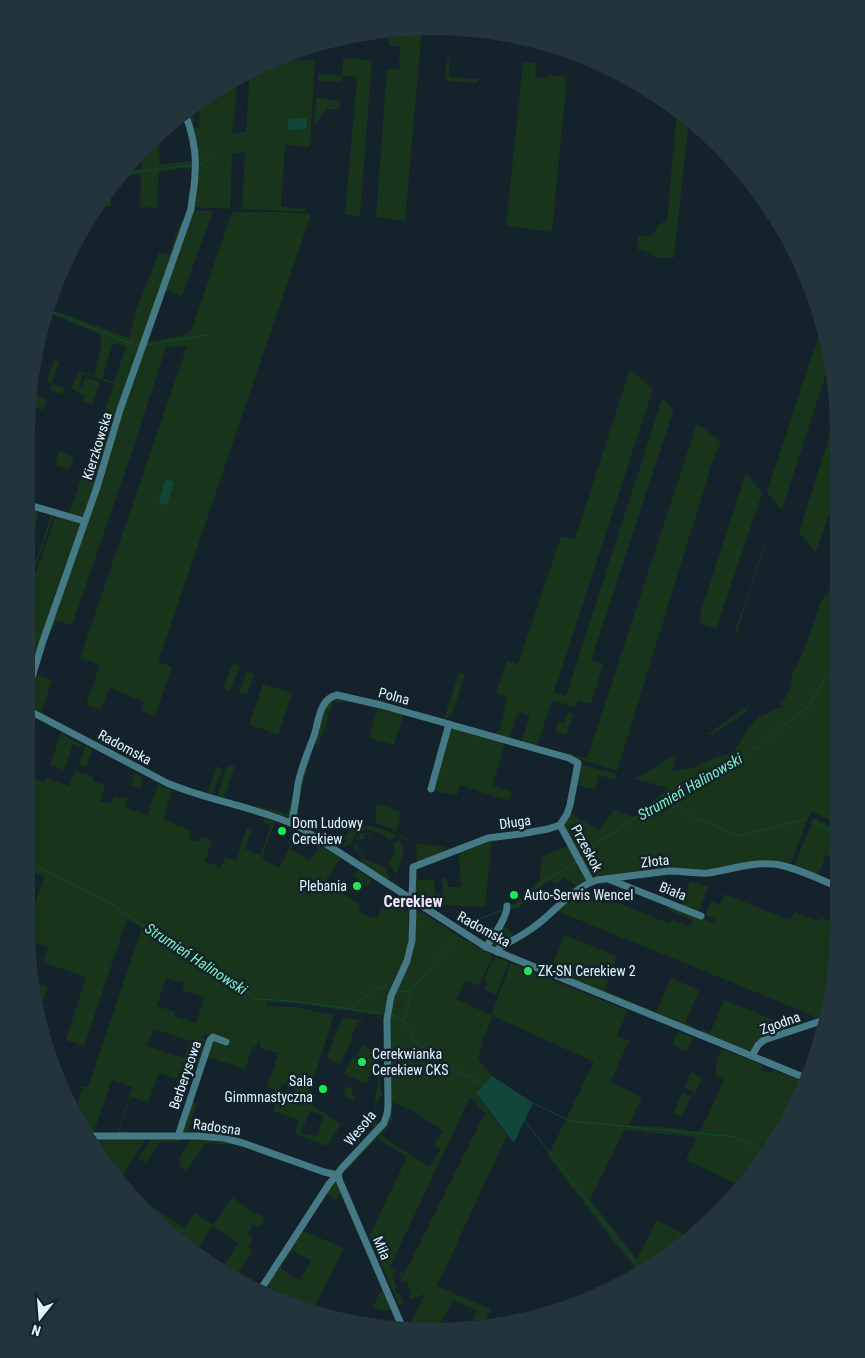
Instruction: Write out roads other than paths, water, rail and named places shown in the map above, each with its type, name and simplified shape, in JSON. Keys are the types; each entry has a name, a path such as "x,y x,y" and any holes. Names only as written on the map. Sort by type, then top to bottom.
{"street":[{"name":"Kierzkowska","path":"35,667 107,456 123,403 191,209 196,161 187,120"},
{"path":"35,507 84,521"},
{"name":"Polna","path":"291,823 298,784 321,709 328,699 337,695 570,758 578,763 570,805 560,825"},
{"name":"Radomska","path":"35,714 176,787 291,823 314,835 486,947 801,1076"},
{"path":"431,789 449,724"},
{"name":"Długa","path":"413,867 488,838 538,831 560,825"},
{"name":"Przeskok","path":"560,825 590,882"},
{"name":"Złota","path":"497,952 500,947 535,927 580,888 590,882 669,871 698,873 773,864 783,865 830,884"},
{"name":"Wesoła","path":"264,1285 329,1184 386,1118 388,1098 388,1006 407,961 412,942 413,867"},
{"name":"Biała","path":"607,879 700,916"},
{"path":"486,947 504,918 507,906"},
{"name":"Zgodna","path":"752,1056 758,1045 764,1040 817,1022"},
{"name":"Berberysowa","path":"178,1136 210,1040 213,1038 226,1042"},
{"name":"Radosna","path":"96,1136 214,1137 243,1143 324,1172 338,1175"},
{"name":"Miła","path":"338,1175 400,1321"}],"waterway":[{"path":"198,164 201,164 213,155"},
{"path":"132,173 192,165"},
{"path":"54,313 140,346"},
{"path":"146,345 210,335"},
{"name":"Strumień Halinowski","path":"581,859 599,841 645,811 701,780 739,762 751,751 767,742 808,707 825,679 830,675"},
{"path":"671,798 690,815 739,836 805,819"},
{"path":"813,821 830,831"},
{"name":"Strumień Halinowski","path":"510,907 520,903 540,884 576,862"},
{"name":"Strumień Halinowski","path":"35,865 113,905 257,999 293,1001 380,1013"},
{"name":"Strumień Halinowski","path":"465,929 477,920 502,910"},
{"name":"Strumień Halinowski","path":"403,1020 413,988 459,937"},
{"path":"350,1008 377,989 387,988"},
{"path":"398,991 406,992 412,988"},
{"path":"393,1015 402,1020 416,1042 451,1069 485,1086"},
{"path":"533,1103 570,1121 735,1137 761,1149"},
{"path":"524,1120 638,1266"}],"place":[{"name":"Dom Ludowy Cerekiew","path":"282,831"},
{"name":"Plebania","path":"357,886"},
{"name":"Auto-Serwis Wencel","path":"514,895"},
{"name":"ZK-SN Cerekiew 2","path":"528,971"},
{"name":"Cerekwianka Cerekiew CKS","path":"362,1062"},
{"name":"Sala Gimmnastyczna","path":"323,1089"}],"district":[{"name":"Cerekiew","path":"413,901"}]}
